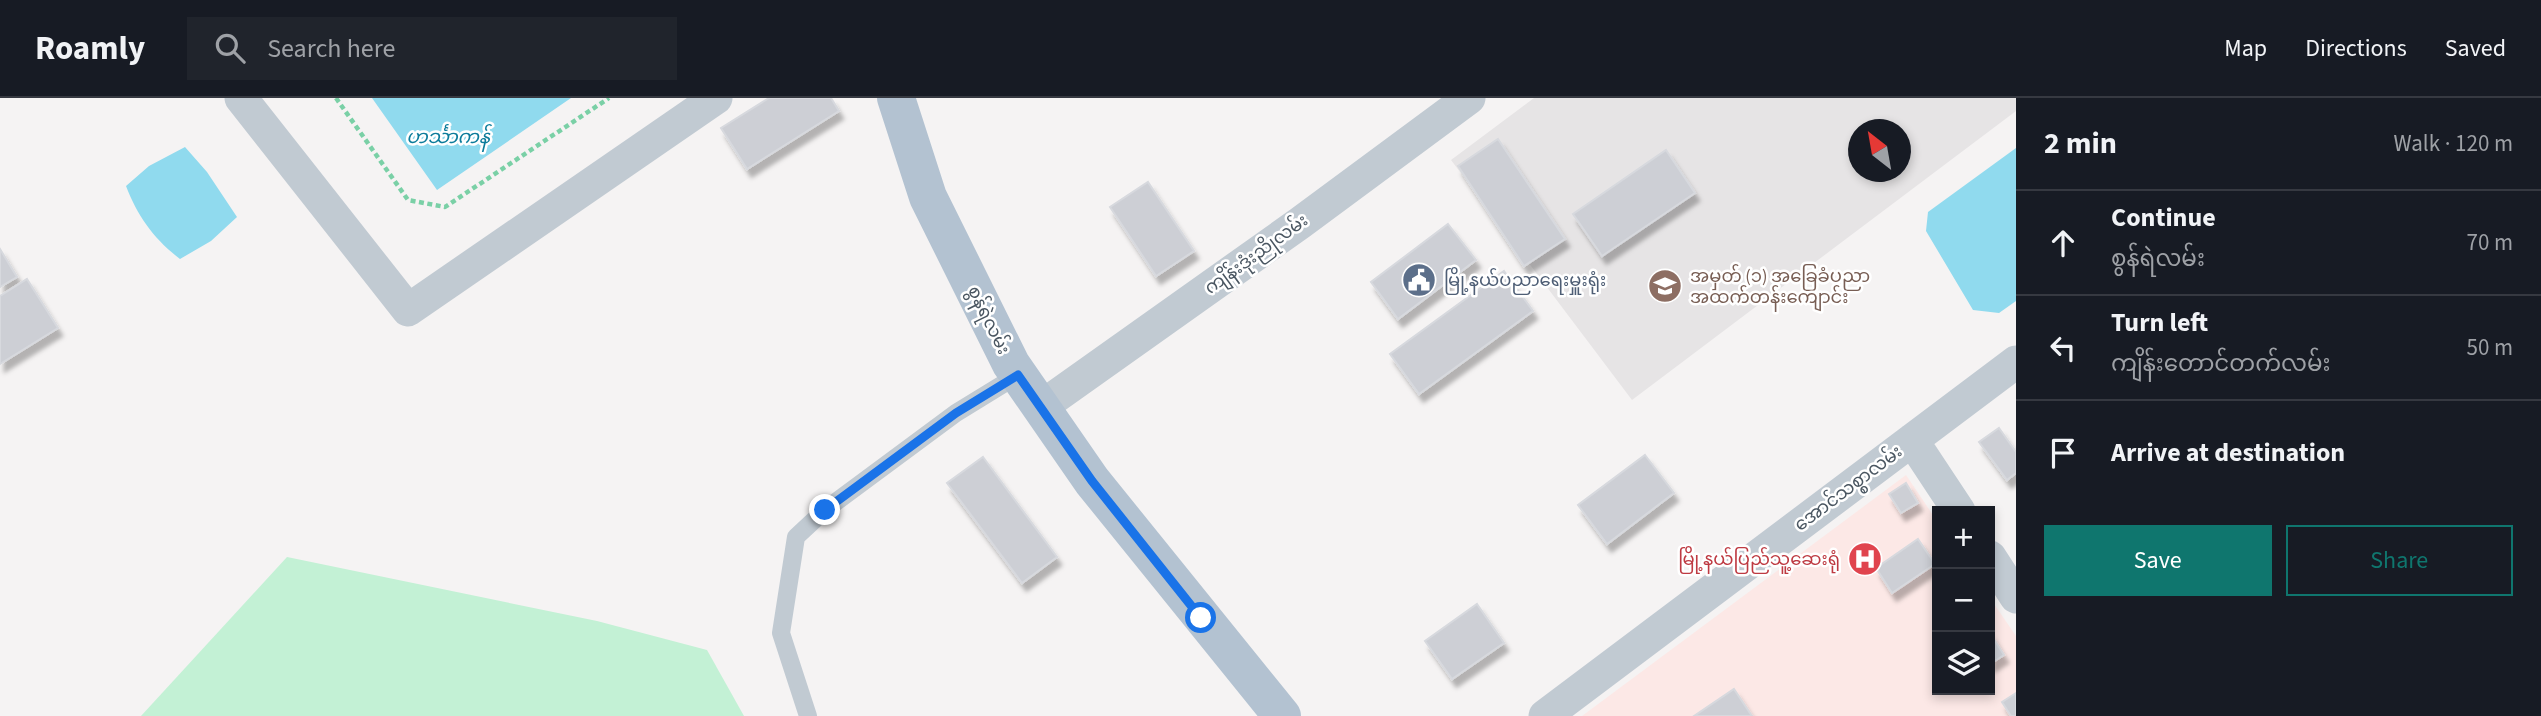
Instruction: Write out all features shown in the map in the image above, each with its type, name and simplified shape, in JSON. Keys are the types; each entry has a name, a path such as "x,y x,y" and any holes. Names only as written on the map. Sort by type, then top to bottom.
{"main road":[{"name":"စွန်ရဲလမ်း","path":"896,98 928,197 1010,364 1100,492 1282,716"}],"street":[{"path":"241,98 408,310 716,98"},
{"name":"ကျိန်းဒုံးညိုလမ်း","path":"1041,407 1300,223 1469,98"},
{"name":"အောင်သစ္စာလမ်း","path":"1545,716 2016,362"},
{"path":"1912,440 1956,506"},
{"path":"1995,565 2016,597"}],"lane":[{"path":"808,716 781,633 796,537 825,510 946,420 1018,375"}],"path":[{"path":"336,98 408,200 445,207 609,98"}],"shaded area":[{"name":"အမှတ် (၁) အခြေခံပညာ အထက်တန်းကျောင်း","path":"1534,98 2016,98 2016,111 1632,400 1451,160"},
{"name":"မြို့နယ်ပြည်သူ့ဆေးရုံ","path":"1906,475 1932,514 1932,695 1995,695 1995,605 2016,636 2016,716 1582,716"}],"green space":[{"path":"287,557 597,621 707,650 744,716 141,716"}],"water":[{"name":"ဟင်္သာကန်","path":"372,98 571,98 437,190"},
{"path":"185,147 207,172 237,217 211,241 180,259 162,244 148,227 126,186 149,166"},
{"path":"2016,148 2016,301 1999,313 1973,310 1926,231 1928,212"}],"building":[{"path":"769,98 831,98 839,111 747,169 721,128"},
{"path":"1498,139 1565,239 1524,266 1458,166"},
{"path":"1666,150 1695,193 1602,256 1573,214"},
{"path":"1148,182 1194,251 1156,276 1110,207"},
{"path":"1448,224 1476,260 1398,319 1371,282"},
{"path":"0,249 17,277 0,287"},
{"path":"1504,271 1533,311 1419,394 1390,354"},
{"path":"27,279 58,328 0,364 0,296"},
{"path":"1999,428 2016,452 2016,473 2007,480 1979,442"},
{"path":"1645,455 1674,493 1607,544 1578,505"},
{"path":"983,457 1057,557 1022,583 947,483"},
{"path":"1906,483 1918,503 1901,513 1889,494"},
{"path":"1918,539 1932,560 1932,566 1892,593 1876,568"},
{"path":"1477,604 1504,643 1452,679 1425,641"},
{"path":"1995,641 2004,655 1995,661"},
{"path":"1734,689 1752,716 1694,716"},
{"path":"2016,693 2016,716 2011,716 2002,702"}],"place":[{"name":"မြို့နယ်ပညာရေးမှူးရုံး","path":"1419,280"},
{"name":"အမှတ် (၁) အခြေခံပညာ အထက်တန်းကျောင်း","path":"1665,286"},
{"name":"မြို့နယ်ပြည်သူ့ဆေးရုံ","path":"1865,559"}],"route":[{"path":"825,510 956,413 1018,375 1092,481 1201,618"}]}
